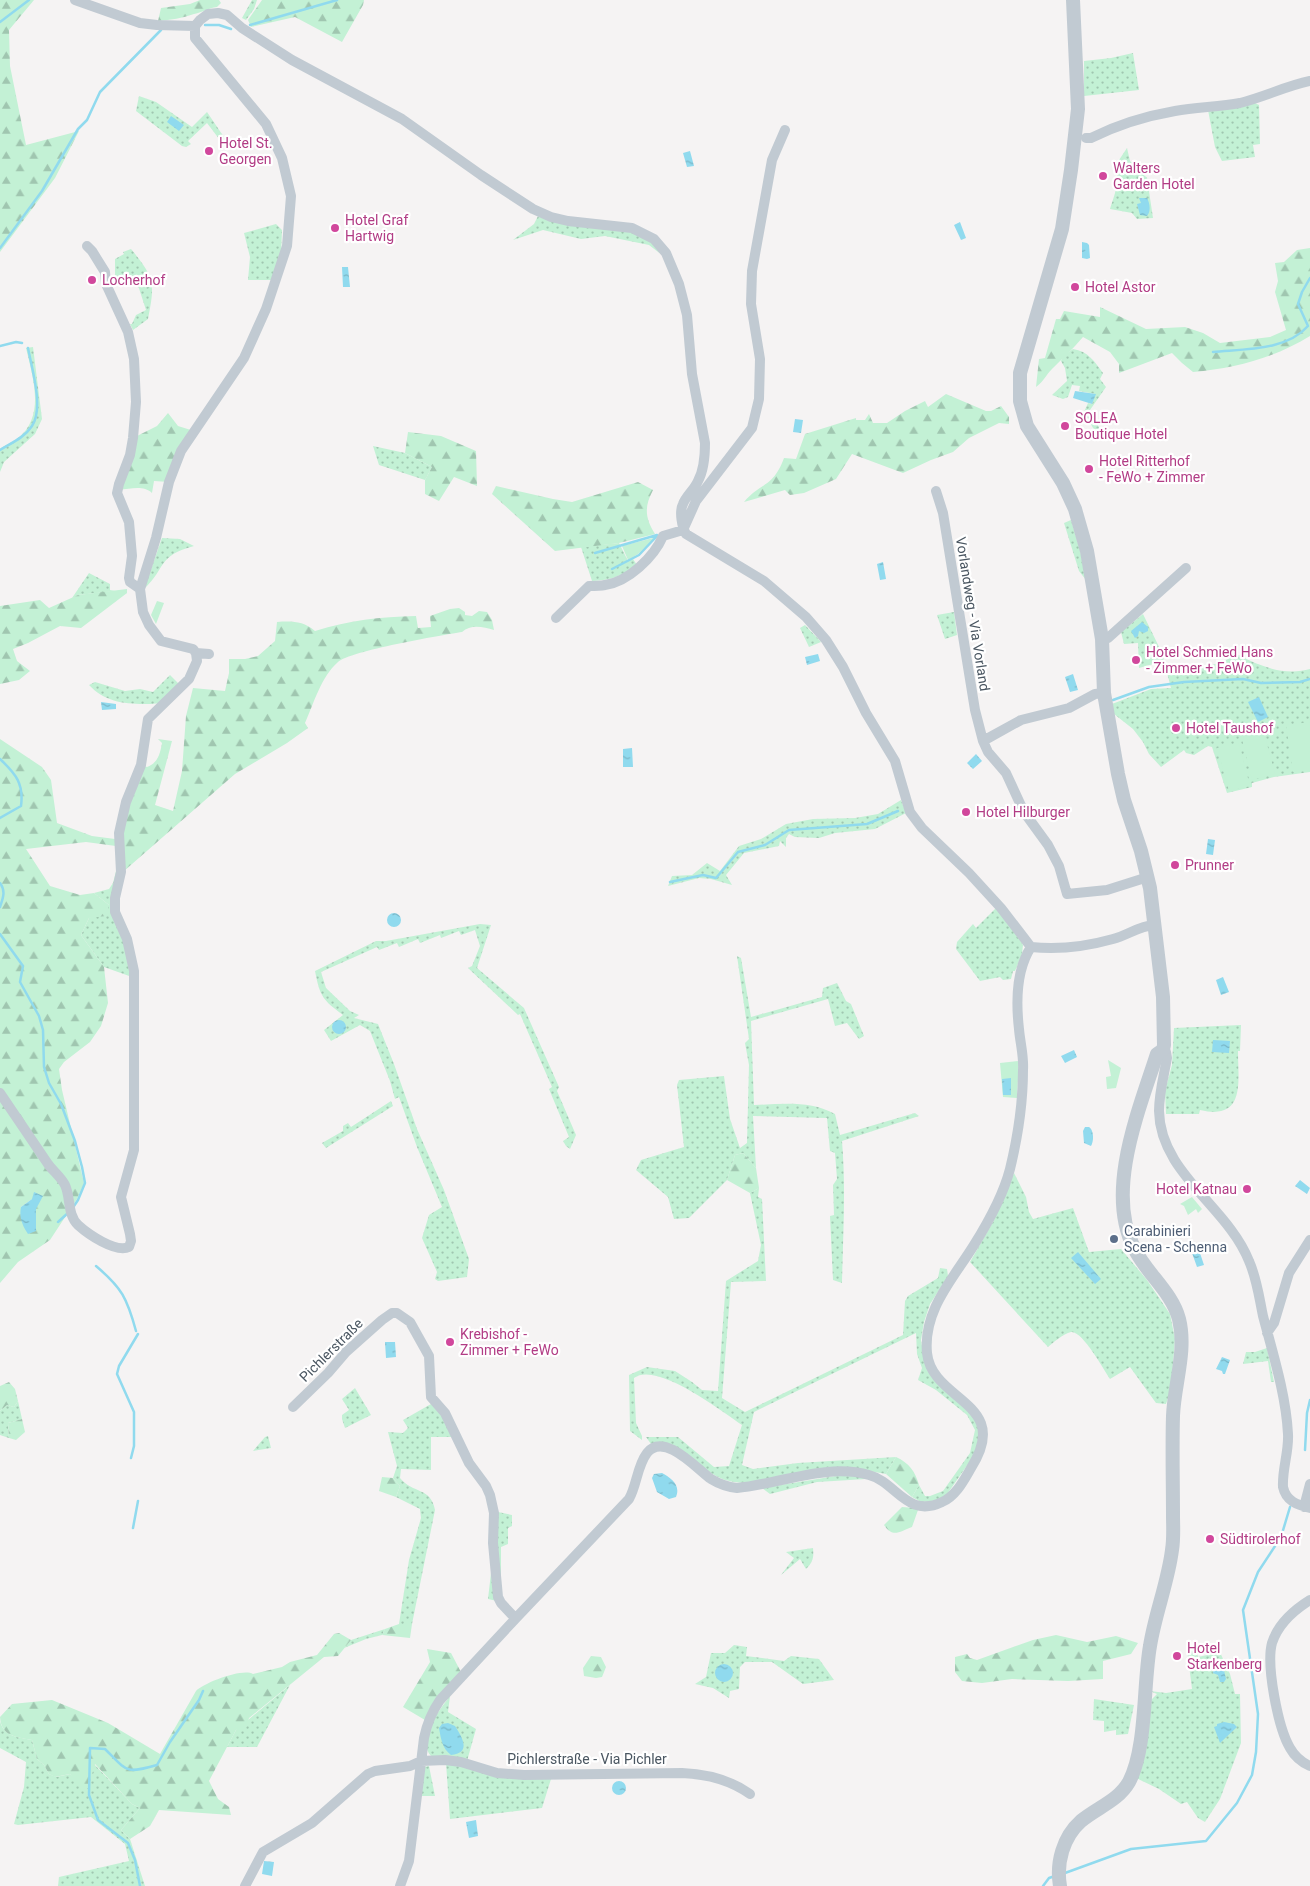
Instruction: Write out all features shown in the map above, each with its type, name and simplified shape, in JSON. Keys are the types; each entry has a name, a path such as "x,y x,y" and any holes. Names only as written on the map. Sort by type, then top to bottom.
{"street":[{"path":"75,0 140,23 157,25 195,26 208,14 218,13 227,15 244,30 292,60 402,119 490,182 533,210 568,221 632,228 654,239 666,253 679,284 687,315 692,374 705,444 704,461 698,482 683,504 681,511 686,534 764,581 806,617 826,640 895,761 910,812 922,828 969,873 1001,908 1031,947"},
{"path":"1073,0 1078,109 1071,170 1062,229 1020,373 1023,414 1027,426 1063,483 1079,518 1087,551 1102,639 1104,693 1122,793 1148,877 1165,1024 1163,1050 1167,1055 1159,1112 1166,1140 1181,1172 1217,1212 1239,1241 1249,1260 1256,1281 1283,1401 1287,1428 1287,1449 1282,1487 1285,1495 1303,1506 1310,1484"},
{"path":"0,1093 50,1166 64,1183 68,1195 70,1213 77,1224 111,1246 119,1248 129,1247 131,1241 130,1234 121,1197 134,1150 135,999 132,955 127,939 114,912 114,898 121,872 119,833 126,802 141,765 148,719 189,679 197,661 196,653 193,649 161,641 149,625 143,612 140,589 156,538 169,482 181,451 230,379 255,336 282,267 290,227 292,196 282,158 273,137 256,110 200,46 195,38 195,26"},
{"path":"1086,138 1091,138 1126,123 1175,111 1228,105 1251,100 1288,87 1310,82"},
{"path":"684,530 696,501 752,428 759,399 760,359 751,304 752,271 772,160 784,130"},
{"path":"87,246 106,272 106,284 128,332 134,359 136,402 133,438 130,456 117,493 129,522 132,556 130,582 140,589"},
{"name":"Vorlandweg - Via Vorland","path":"936,491 943,513 973,701 988,752 1006,772 1024,812 1048,846 1059,866 1067,894 1107,890 1148,877"},
{"path":"556,618 589,586 606,585 624,577 643,565 652,556 663,536 684,530"},
{"path":"1102,639 1108,638 1186,568"},
{"path":"196,653 209,654"},
{"path":"983,740 1021,720 1069,708 1095,694 1104,693"},
{"path":"1031,947 1060,948 1105,941 1137,928 1154,925"},
{"path":"400,1886 409,1862 427,1722 433,1710 515,1618 628,1500 636,1484 646,1454 656,1447 670,1448 684,1456 712,1480 727,1487 747,1487 818,1473 858,1473 868,1474 880,1479 902,1499 912,1504 923,1506 940,1503 949,1499 956,1490 980,1451 984,1438 982,1425 975,1411 938,1377 932,1368 927,1355 928,1325 934,1307 974,1245 997,1203 1017,1141 1022,1106 1024,1064 1019,1028 1018,999 1025,958 1031,947"},
{"path":"1060,1886 1059,1868 1062,1852 1080,1822 1115,1798 1130,1778 1139,1754 1150,1643 1172,1553 1173,1416 1182,1338 1179,1318 1171,1300 1144,1267 1132,1244 1127,1227 1123,1199 1125,1170 1137,1118 1157,1054 1163,1050"},
{"path":"1267,1332 1274,1324 1289,1273 1310,1240"},
{"name":"Pichlerstraße","path":"294,1407 358,1340 392,1313 400,1313 414,1326 429,1356 431,1397 448,1418 469,1463 486,1486 490,1495 494,1513 493,1543 498,1597 515,1618"},
{"path":"1310,1600 1282,1624 1273,1641 1269,1660 1276,1700 1289,1746 1301,1761 1310,1766"},
{"name":"Pichlerstraße - Via Pichler","path":"245,1886 263,1852 312,1823 368,1774 375,1771 410,1766 422,1761 445,1760 461,1762 497,1773 524,1776 705,1774 736,1786 750,1794"}],"green space":[{"path":"0,0 34,0 9,30 10,66 26,145 79,131 55,178 0,252"},
{"path":"200,0 219,0 221,3 217,7 176,19 158,21 161,8 190,4"},
{"path":"252,0 257,0 254,9 246,20 242,18"},
{"path":"262,0 364,0 342,42 295,17 251,27 248,20"},
{"path":"1133,53 1139,90 1084,96 1084,61"},
{"path":"139,96 156,102 192,127 207,112 230,146 226,148 207,123 188,141 191,144 186,147 182,146 136,111"},
{"path":"1255,103 1259,105 1260,144 1253,145 1255,157 1222,161 1215,147 1208,110"},
{"path":"1127,148 1130,161 1147,178 1153,218 1137,219 1132,213 1110,209 1117,182 1115,166"},
{"path":"538,216 636,233 652,243 662,255 649,245 605,236 581,239 543,230 513,240 534,224"},
{"path":"276,224 282,230 281,256 273,280 248,280 250,257 244,233"},
{"path":"1310,248 1310,336 1296,344 1254,361 1224,368 1193,372 1172,353 1119,373 1119,364 1110,352 1083,337 1036,387 1039,359 1045,358 1056,319 1060,319 1064,311 1100,317 1100,307 1146,329 1185,327 1203,333 1220,343 1270,337 1286,330 1275,292 1278,281 1275,263 1284,262 1297,250"},
{"path":"131,249 149,274 152,289 148,319 133,330 130,324 132,324 136,315 146,310 135,276 115,281 115,259 124,254 123,252"},
{"path":"33,347 42,419 35,434 4,462 0,472 0,449 17,439 32,420 35,396 34,384 26,348"},
{"path":"1073,349 1087,355 1103,373 1100,379 1106,387 1090,410 1102,433 1097,435 1084,412 1088,403 1092,404 1095,394 1079,391 1080,386 1072,385 1068,397 1063,399 1052,395 1067,381 1065,368 1061,361 1063,356"},
{"path":"946,394 986,411 991,411 1001,406 1009,417 1009,424 999,423 969,438 953,452 903,473 852,454 836,479 804,493 790,495 785,490 744,502 776,475 784,458 796,459 805,434 856,418 856,420 865,420 869,414 873,423 887,423 925,401 928,407"},
{"path":"168,413 178,426 194,431 169,482 154,481 152,493 141,488 119,490 133,438 157,426"},
{"path":"408,432 441,436 476,451 477,486 454,477 439,501 425,494 425,480 432,467 405,453"},
{"path":"373,446 405,453 432,467 425,480 379,465"},
{"path":"638,482 653,490 648,502 647,512 649,523 655,534 619,543 555,551 492,494 496,486 572,502"},
{"path":"1071,520 1086,580 1079,571 1064,523"},
{"path":"162,538 180,539 194,546 168,558 144,589"},
{"path":"653,538 638,554 628,560 622,546"},
{"path":"619,543 628,561 633,559 637,565 616,577 592,581 581,547"},
{"path":"89,573 110,584 110,590 115,591 78,595 72,598"},
{"path":"127,589 127,593 81,628 60,626 13,649 17,661 30,671 19,680 0,684 0,606 40,600 49,608 78,595"},
{"path":"157,601 164,603 156,624 151,615"},
{"path":"459,608 465,612 465,615 472,616 479,611 487,612 492,620 494,630 473,627 462,632 377,648 338,662 327,675 318,691 305,723 308,728 235,774 124,871 122,844 127,804 141,765 147,767 156,761 162,743 158,739 172,741 155,805 173,811 182,771 186,716 193,688 225,691 229,673 229,659 245,659 258,656 275,641 277,622 297,622 315,631 365,620 416,616 418,628 431,627 430,616"},
{"path":"954,612 957,635 945,639 937,615"},
{"path":"1143,614 1163,655 1164,661 1139,668 1138,643 1124,644 1121,632"},
{"path":"805,625 821,642 809,647 800,628"},
{"path":"1239,655 1256,663 1283,671 1310,669 1310,772 1274,777 1252,783 1252,787 1227,793 1212,747 1208,746 1194,755 1186,753 1184,750 1161,767 1149,754 1133,729 1114,714 1112,704 1151,689 1171,688 1165,665 1174,663 1181,667 1197,669"},
{"path":"170,675 180,685 163,702 156,704 121,702 101,695 89,685 95,682 125,691 140,689 153,692"},
{"path":"1310,722 1310,770 1293,772 1286,725"},
{"path":"1263,729 1275,774 1252,780 1241,735"},
{"path":"0,739 42,767 51,780 57,823 92,836 115,839 116,846 86,842 26,849 50,886 80,895 94,893 109,905 106,916 89,918 81,935 104,967 108,1003 101,1026 90,1042 64,1062 59,1069 62,1090 84,1183 77,1199 50,1240 18,1262 0,1283","holes":["32,1199 36,1209 36,1231 21,1207"]},
{"path":"1239,743 1250,786 1229,791 1217,748"},
{"path":"901,800 906,813 875,829 835,833 819,838 795,837 789,834 786,838 786,847 780,841 779,846 744,853 726,875 732,885 711,879 699,878 668,886 672,876 692,875 707,863 720,871 739,846 761,839 786,824 813,819 855,818 878,814"},
{"path":"116,871 116,899 132,977 104,967 81,935 89,918 109,905 94,893 109,889 113,883"},
{"path":"999,905 1023,945 1022,954 1011,979 1003,980 1000,977 980,981 956,949 957,942 973,924 976,928"},
{"path":"480,924 491,925 477,968 524,1008 559,1087 557,1091 576,1135 570,1149 563,1141 569,1137 549,1089 552,1087 520,1014 518,1015 468,968 472,966 480,946 475,930 461,935 459,931 441,938 440,935 420,943 418,939 399,947 397,943 379,950 377,947 321,972 326,988 350,1011 359,1015 354,1018 378,1024 417,1129 444,1190 469,1259 467,1277 438,1281 435,1279 437,1272 422,1238 429,1215 442,1207 399,1097 395,1099 390,1081 370,1031 360,1025 331,1041 324,1030 343,1015 323,997 315,971 376,941 386,941"},
{"path":"737,956 741,958 751,1017 822,997 823,988 837,983 846,1001 851,1004 864,1036 859,1039 847,1023 835,1026 828,999 751,1021 754,1105 796,1104 825,1110 835,1114 840,1135 915,1113 919,1116 842,1141 844,1194 842,1283 833,1280 830,1216 834,1215 833,1185 837,1179 835,1153 830,1151 827,1118 753,1116 756,1168 743,1153 735,1155 727,1180 689,1218 674,1219 668,1197 636,1170 641,1160 684,1147 677,1085 679,1080 724,1076 730,1119 740,1148 747,1143 749,1065 745,1043 749,1039"},
{"path":"1241,1025 1240,1051 1238,1051 1238,1086 1232,1104 1225,1110 1215,1112 1200,1110 1199,1114 1166,1114 1165,1091 1172,1065 1174,1028"},
{"path":"1108,1060 1121,1068 1116,1088 1107,1089 1106,1077 1111,1076"},
{"path":"1019,1061 1017,1098 1003,1097 1000,1063"},
{"path":"391,1101 393,1106 326,1148 322,1143 343,1131 343,1126 348,1123 351,1127"},
{"path":"743,1153 756,1168 759,1188 750,1193 727,1180 735,1155"},
{"path":"1014,1173 1026,1197 1029,1212 1033,1219 1073,1208 1089,1252 1121,1249 1147,1280 1170,1314 1175,1339 1171,1389 1166,1404 1156,1403 1130,1367 1110,1379 1087,1344 1076,1333 1065,1334 1048,1347 970,1262 993,1222"},
{"path":"759,1188 758,1197 762,1199 766,1281 731,1282 722,1398 745,1412 903,1335 905,1301 908,1296 938,1278 940,1268 947,1269 949,1283 945,1281 930,1304 924,1322 921,1340 924,1359 971,1412 980,1431 977,1451 943,1500 921,1502 912,1497 919,1485 925,1496 943,1491 970,1453 975,1430 967,1415 936,1390 918,1380 922,1368 917,1354 916,1333 754,1412 742,1465 753,1469 798,1463 896,1457 886,1474 858,1469 750,1483 733,1482 720,1478 678,1448 670,1444 651,1444 646,1437 678,1437 714,1467 729,1466 742,1425 705,1399 658,1376 644,1375 634,1378 636,1423 642,1440 630,1431 629,1375 647,1367 675,1371 702,1390 718,1391 726,1281 758,1261 761,1245 750,1193"},
{"path":"1192,1197 1202,1209 1198,1213 1196,1209 1188,1215 1184,1206 1180,1204"},
{"path":"1267,1348 1274,1382 1271,1382 1268,1361 1243,1364 1246,1352 1255,1352"},
{"path":"9,1382 15,1389 18,1401 14,1407 7,1405 0,1411 0,1386"},
{"path":"355,1388 371,1415 345,1428 342,1415 349,1410 342,1399"},
{"path":"18,1401 22,1419 8,1423 9,1438 0,1435 0,1411 7,1405 14,1407"},
{"path":"431,1404 444,1418 452,1437 431,1437 431,1470 401,1469 400,1478 410,1487 426,1494 433,1503 435,1510 412,1624 399,1624 409,1560 421,1518 420,1509 396,1497 400,1486 393,1478 397,1466 388,1432 403,1433 408,1428 403,1420"},
{"path":"22,1419 25,1432 16,1440 9,1438 8,1423"},
{"path":"268,1436 271,1448 253,1451 265,1437"},
{"path":"896,1457 908,1465 919,1485 912,1497 886,1474"},
{"path":"842,1475 866,1479 817,1482 770,1494 762,1488"},
{"path":"382,1477 393,1478 400,1486 396,1497 379,1491"},
{"path":"902,1507 918,1510 912,1527 896,1533 890,1532 884,1525"},
{"path":"498,1512 512,1515 512,1526 508,1528 508,1544 501,1547 501,1595 497,1601 488,1599"},
{"path":"813,1548 812,1559 806,1569 800,1559 781,1575 794,1558 786,1552"},
{"path":"399,1624 412,1624 410,1638 382,1635 385,1629"},
{"path":"385,1629 382,1635 344,1648 351,1640"},
{"path":"339,1633 351,1640 338,1656 324,1657 249,1718 246,1728 236,1730 209,1781 218,1799 229,1807 231,1815 159,1810 150,1826 130,1839 121,1830 140,1808 132,1804 95,1764 88,1788 84,1791 70,1774 55,1777 49,1774 44,1765 37,1759 32,1740 11,1735 3,1729 1,1724 0,1717 12,1704 52,1700 108,1723 160,1754 196,1691 200,1688 232,1675 241,1673 253,1674 282,1667 290,1662 317,1655 334,1634"},
{"path":"1056,1635 1087,1642 1116,1636 1138,1643 1131,1654 1103,1661 1103,1679 1068,1681 1012,1679 982,1683 962,1681 955,1672 955,1657 967,1654 970,1658 977,1660 1033,1640"},
{"path":"734,1645 747,1647 746,1656 784,1661 791,1656 819,1659 834,1680 803,1684 772,1662 745,1662 740,1667 739,1689 730,1691 729,1698 713,1688 695,1684 706,1677 711,1653 725,1653"},
{"path":"1196,1648 1198,1657 1212,1654 1211,1648 1218,1648 1230,1674 1235,1694 1240,1694 1241,1743 1220,1799 1205,1822 1198,1818 1187,1802 1181,1804 1159,1789 1136,1778 1151,1700 1157,1694 1150,1691 1166,1693 1192,1689 1187,1649"},
{"path":"427,1649 451,1653 462,1674 425,1720 403,1707 430,1662"},
{"path":"591,1656 601,1657 606,1667 602,1677 584,1676 583,1668"},
{"path":"290,1685 257,1747 227,1747 236,1730"},
{"path":"450,1696 448,1712 476,1729 467,1761 496,1770 551,1779 542,1808 450,1819 446,1763 431,1756 426,1742 431,1725"},
{"path":"1094,1699 1134,1705 1128,1734 1116,1735 1116,1730 1104,1732 1104,1721 1093,1720"},
{"path":"0,1721 8,1733 32,1740 37,1759 44,1765 49,1774 56,1777 70,1774 88,1788 94,1764 132,1804 140,1808 121,1830 130,1839 145,1886 58,1886 59,1877 129,1861 125,1844 91,1817 14,1824 24,1787 26,1762 0,1748"},
{"path":"429,1766 435,1796 421,1796 424,1767"}],"water":[{"path":"171,116 184,125 179,131 167,122"},
{"path":"690,151 694,166 687,167 683,153"},
{"path":"1139,198 1147,198 1148,200 1150,210 1147,216 1140,215 1137,204 1141,203"},
{"path":"960,222 966,238 961,240 954,225"},
{"path":"1082,242 1089,245 1090,258 1082,258"},
{"path":"342,267 348,267 350,287 343,287"},
{"path":"1075,391 1096,394 1092,404 1073,398"},
{"path":"795,419 803,420 801,433 793,432"},
{"path":"883,562 886,579 880,580 877,564"},
{"path":"1142,622 1148,627 1148,631 1144,633 1139,631 1138,636 1135,638 1131,631"},
{"path":"818,654 820,661 807,665 805,657"},
{"path":"1073,674 1078,690 1070,692 1065,677"},
{"path":"1259,697 1268,717 1258,722 1248,702"},
{"path":"101,702 116,704 116,709 102,710"},
{"path":"632,748 633,767 623,767 623,749"},
{"path":"976,754 982,761 973,769 967,763"},
{"path":"1208,839 1215,840 1213,855 1206,854"},
{"path":"394,913 399,915 401,920 399,925 394,927 389,925 387,920 389,915"},
{"path":"1223,977 1229,992 1221,995 1216,980"},
{"path":"339,1020 344,1022 346,1027 344,1032 339,1034 334,1032 332,1027 334,1022"},
{"path":"1213,1040 1230,1041 1229,1053 1212,1052"},
{"path":"1074,1050 1077,1057 1065,1063 1061,1056"},
{"path":"1011,1078 1011,1095 1003,1095 1002,1079"},
{"path":"1085,1127 1089,1127 1093,1133 1091,1146 1084,1143 1083,1131"},
{"path":"1300,1180 1310,1188 1307,1194 1295,1186"},
{"path":"34,1192 43,1196 36,1209 36,1231 28,1234 20,1214 21,1207 32,1199"},
{"path":"1199,1250 1204,1265 1197,1267 1192,1253"},
{"path":"1078,1252 1101,1279 1095,1284 1071,1258"},
{"path":"385,1342 395,1342 396,1357 386,1358"},
{"path":"1222,1357 1230,1360 1225,1374 1216,1369"},
{"path":"662,1473 676,1485 676,1497 669,1499 657,1492 652,1478 654,1474"},
{"path":"1217,1661 1222,1662 1226,1679 1224,1682 1220,1682 1218,1675 1213,1673 1214,1663"},
{"path":"724,1664 730,1667 733,1673 730,1679 724,1682 718,1679 715,1673 718,1667"},
{"path":"1224,1722 1234,1724 1237,1727 1220,1743 1214,1727"},
{"path":"448,1723 455,1726 464,1744 461,1751 457,1754 451,1755 441,1740 439,1728 442,1724"},
{"path":"619,1781 624,1783 626,1788 624,1793 619,1795 614,1793 612,1788 614,1783"},
{"path":"476,1820 478,1836 469,1838 466,1822"},
{"path":"264,1861 274,1862 272,1876 262,1874"}],"waterway":[{"path":"0,22 29,0"},
{"path":"250,25 337,0"},
{"path":"205,25 219,25 231,29"},
{"path":"0,248 42,191 78,129 87,120 100,92 161,30"},
{"path":"1213,352 1264,347 1288,340 1299,334 1308,326 1298,304 1310,278"},
{"path":"0,346 16,342 22,343"},
{"path":"0,450 25,434 32,426 35,418 37,409 36,388 28,348"},
{"path":"595,553 657,535"},
{"path":"612,569 639,555 657,536"},
{"path":"1113,700 1149,687 1184,682 1243,679 1261,683 1300,682 1310,679"},
{"path":"0,759 18,780 22,798 21,806 0,818"},
{"path":"670,882 703,875 716,878 738,852 765,845 789,830 867,824 898,811"},
{"path":"0,883 3,892 0,907"},
{"path":"0,934 23,966 20,982 39,1016 43,1030 44,1067 49,1083 61,1104 75,1141 85,1183 74,1206"},
{"path":"58,1222 68,1213"},
{"path":"96,1266 112,1281 122,1294 130,1310 136,1331"},
{"path":"131,1458 134,1446 134,1412 117,1374 119,1366 138,1334"},
{"path":"1305,1450 1307,1413 1310,1400"},
{"path":"133,1528 138,1501"},
{"path":"1065,1873 1131,1849 1206,1841 1237,1803 1252,1775 1256,1752 1258,1714 1243,1610 1258,1572 1281,1537 1290,1507"},
{"path":"140,1886 135,1860 128,1843 98,1820 89,1795 90,1748 105,1749 123,1767 128,1769 139,1770 157,1765 203,1691"},
{"path":"1043,1886 1049,1878 1055,1876"}],"place":[{"name":"Hotel St. Georgen","path":"209,151"},
{"name":"Walters Garden Hotel","path":"1103,176"},
{"name":"Hotel Graf Hartwig","path":"335,228"},
{"name":"Locherhof","path":"92,280"},
{"name":"Hotel Astor","path":"1075,287"},
{"name":"SOLEA Boutique Hotel","path":"1065,426"},
{"name":"Hotel Ritterhof - FeWo + Zimmer","path":"1089,469"},
{"name":"Hotel Schmied Hans - Zimmer + FeWo","path":"1136,660"},
{"name":"Hotel Taushof","path":"1176,728"},
{"name":"Hotel Hilburger","path":"966,812"},
{"name":"Prunner","path":"1175,865"},
{"name":"Hotel Katnau","path":"1247,1189"},
{"name":"Carabinieri Scena - Schenna","path":"1114,1239"},
{"name":"Krebishof - Zimmer + FeWo","path":"450,1342"},
{"name":"Südtirolerhof","path":"1210,1539"},
{"name":"Hotel Starkenberg","path":"1177,1656"}]}
